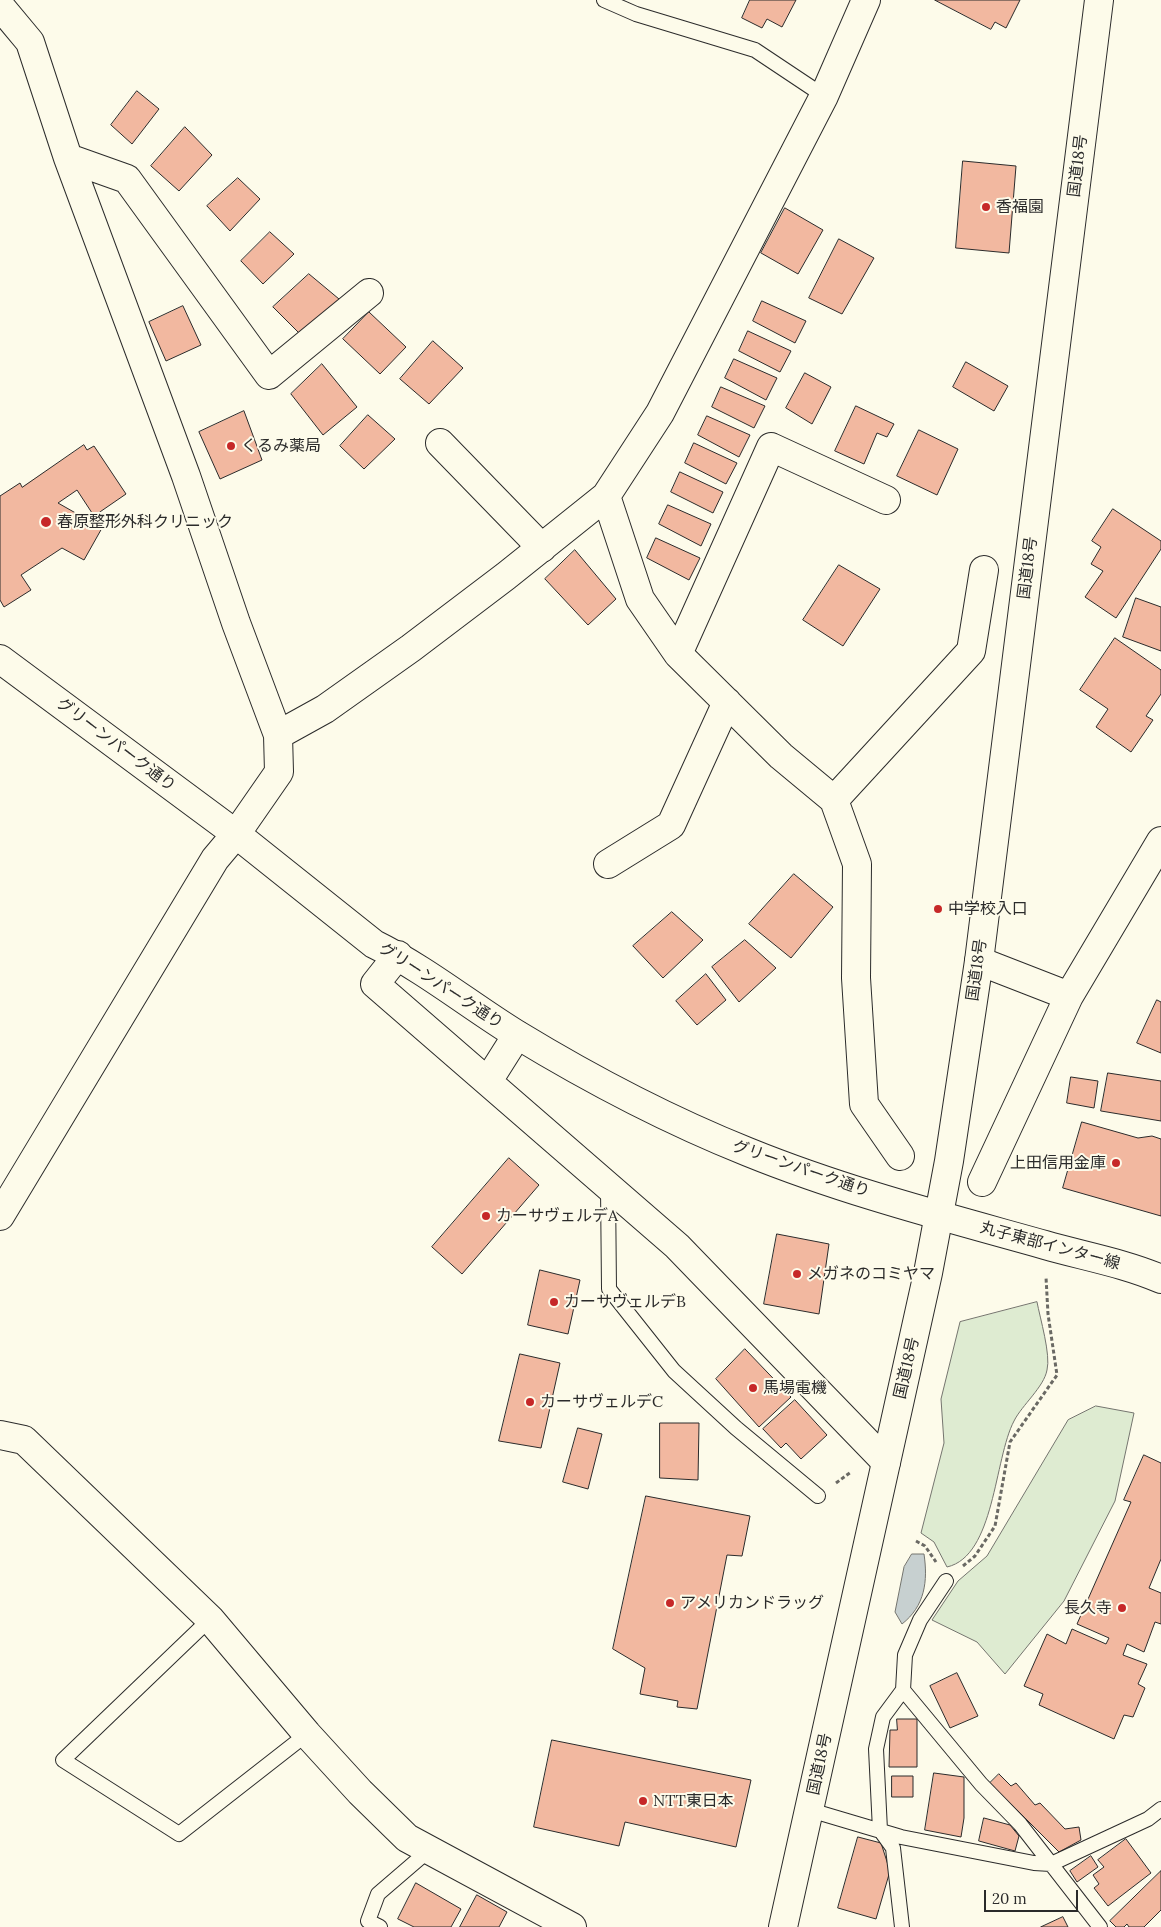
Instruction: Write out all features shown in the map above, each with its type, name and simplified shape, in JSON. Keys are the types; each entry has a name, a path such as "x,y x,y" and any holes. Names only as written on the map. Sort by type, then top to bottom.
{"main road":[{"path":"278,735 325,709 364,681 542,548 606,496 660,413 824,96 866,0"},
{"name":"国道18号","path":"783,1927 928,1273 949,1161 979,961 1099,0"},
{"path":"0,6 30,42 68,158 186,476 236,623 278,735 279,772 236,834 215,859 0,1216"},
{"path":"68,158 127,179 269,375 368,293"},
{"path":"440,443 542,548"},
{"path":"678,654 770,447 886,500"},
{"path":"606,496 640,599 678,654 781,756 834,800 857,864 856,978 864,1104 900,1156"},
{"path":"834,800 971,651 984,570"},
{"name":"グリーンパーク通り","path":"0,660 236,834 374,944 398,955 518,1035 600,1082 700,1132 790,1169 938,1215"},
{"path":"608,864 671,825 727,702"},
{"path":"982,1182 1069,996 1161,840"},
{"path":"398,955 375,984 677,1246 886,1462"},
{"path":"979,961 1069,996"},
{"path":"488,1081 518,1035"},
{"name":"丸子東部インター線","path":"938,1215 1121,1265 1161,1279"},
{"path":"0,1434 24,1440 210,1618 307,1734 360,1792 407,1838 572,1927"}],"lane":[{"path":"604,0 636,14 755,50 824,96"},
{"path":"608,1186 609,1289 674,1371 736,1428 818,1496"},
{"path":"902,1927 892,1848 880,1830 876,1749 883,1718 903,1690 905,1655 920,1620 946,1581"},
{"path":"210,1618 63,1760 180,1834 307,1734"},
{"path":"903,1690 981,1784 1020,1824 1100,1927"},
{"path":"810,1810 901,1837 1034,1863 1051,1864 1148,1819 1161,1809"},
{"path":"380,1927 368,1921 378,1894 428,1850"}],"path":[{"path":"916,1541 925,1546 946,1581 975,1556 995,1526 1010,1442 1057,1375 1048,1314 1046,1277"}],"green space":[{"path":"1037,1302 1048,1355 1045,1376 1042,1383 1014,1421 1007,1438 991,1504 975,1545 963,1559 947,1567 934,1542 921,1533 944,1443 941,1399 960,1322"},
{"path":"1096,1406 1134,1413 1115,1501 1064,1601 1005,1674 977,1642 932,1620 958,1581 987,1556 1068,1420"}],"shaded area":[{"path":"912,1554 924,1554 925,1583 916,1609 902,1624 895,1612 904,1567"}],"building":[{"path":"750,0 796,0 782,27 767,19 762,28 742,18"},
{"path":"935,0 1020,0 1006,28 995,22 991,29"},
{"path":"137,91 159,109 132,144 111,125"},
{"path":"185,127 212,155 179,191 151,166"},
{"name":"香福園","path":"963,161 1016,166 1009,253 956,248"},
{"path":"238,178 260,199 230,231 207,206"},
{"path":"785,208 823,230 798,274 761,253"},
{"path":"270,232 294,254 263,284 241,261"},
{"path":"839,239 874,258 842,314 809,298"},
{"path":"309,274 339,299 303,337 273,307"},
{"path":"762,301 806,321 795,343 753,321"},
{"path":"183,306 201,345 166,361 149,322"},
{"path":"369,312 406,347 380,374 343,339"},
{"path":"748,331 791,351 780,372 739,351"},
{"path":"433,341 463,368 429,404 400,379"},
{"path":"734,359 777,378 766,400 725,378"},
{"path":"966,362 1008,386 994,411 953,387"},
{"path":"322,364 357,407 323,435 291,394"},
{"path":"805,373 831,387 812,424 786,408"},
{"path":"721,387 765,406 754,428 712,407"},
{"path":"856,406 894,424 887,437 877,433 864,464 835,451"},
{"name":"くるみ薬局","path":"244,411 262,460 220,479 199,432"},
{"path":"368,415 395,439 364,469 340,446"},
{"path":"707,416 750,435 739,457 698,435"},
{"path":"919,430 958,449 937,495 897,476"},
{"path":"694,443 737,463 726,484 685,463"},
{"name":"春原整形外科クリニック","path":"84,445 87,450 94,446 126,494 94,516 77,490 58,503 102,528 84,560 62,548 21,575 31,590 4,607 0,600 0,496 20,483 22,487"},
{"path":"680,472 723,492 713,513 671,492"},
{"path":"668,505 711,524 701,546 659,524"},
{"path":"1113,509 1161,541 1161,549 1116,618 1085,597 1103,571 1091,564 1101,547 1092,541"},
{"path":"656,538 700,558 689,580 647,558"},
{"path":"575,550 616,599 588,625 545,579"},
{"path":"839,565 880,589 843,646 803,620"},
{"path":"1136,598 1161,607 1161,651 1123,637"},
{"path":"1115,638 1161,670 1161,694 1146,716 1153,720 1131,752 1096,727 1108,709 1080,690"},
{"path":"794,874 833,907 791,958 749,924"},
{"path":"672,912 703,940 663,978 633,946"},
{"path":"745,940 776,968 739,1002 712,967"},
{"path":"706,974 726,1000 697,1025 676,1001"},
{"path":"1157,1000 1161,1002 1161,1053 1137,1043"},
{"path":"1108,1073 1161,1081 1161,1121 1101,1111"},
{"path":"1071,1077 1098,1081 1094,1108 1067,1103"},
{"name":"上田信用金庫","path":"1082,1122 1138,1138 1152,1136 1161,1139 1161,1216 1063,1188"},
{"name":"カーサヴェルデA","path":"509,1158 539,1185 462,1274 432,1247"},
{"name":"メガネのコミヤマ","path":"777,1234 829,1244 819,1314 764,1304"},
{"name":"カーサヴェルデB","path":"540,1270 580,1280 568,1334 528,1325"},
{"name":"馬場電機","path":"745,1349 791,1397 759,1427 716,1379"},
{"name":"カーサヴェルデC","path":"520,1354 560,1363 541,1448 499,1441"},
{"path":"795,1400 827,1435 801,1459 786,1443 781,1448 763,1429"},
{"path":"660,1423 699,1423 698,1480 660,1478"},
{"path":"578,1428 602,1434 588,1489 563,1482"},
{"name":"長久寺","path":"1144,1455 1161,1463 1161,1559 1149,1588 1161,1593 1161,1624 1155,1622 1144,1652 1127,1644 1123,1655 1147,1664 1138,1684 1145,1688 1133,1717 1124,1715 1114,1739 1039,1705 1043,1694 1024,1686 1047,1634 1066,1644 1072,1629 1106,1644 1109,1638 1077,1624 1131,1502 1124,1500"},
{"name":"アメリカンドラッグ","path":"646,1496 750,1516 742,1556 727,1555 697,1709 677,1707 678,1701 640,1694 645,1668 613,1649"},
{"path":"957,1673 978,1716 950,1728 930,1686"},
{"path":"897,1719 917,1719 917,1767 889,1767 890,1730 897,1730"},
{"name":"NTT東日本","path":"552,1740 751,1780 736,1847 625,1822 619,1846 534,1827"},
{"path":"934,1773 964,1777 964,1818 961,1837 925,1830"},
{"path":"999,1774 1011,1786 1016,1783 1035,1805 1040,1803 1065,1829 1079,1827 1081,1840 1059,1852 990,1783"},
{"path":"892,1776 913,1776 913,1797 892,1797"},
{"path":"984,1818 1010,1825 1019,1836 1015,1851 979,1841"},
{"path":"858,1837 881,1843 890,1871 876,1919 838,1908"},
{"path":"1126,1839 1151,1873 1108,1906 1094,1888 1099,1884 1093,1875 1104,1867 1098,1860"},
{"path":"1091,1856 1098,1867 1077,1882 1070,1871"},
{"path":"1161,1871 1161,1910 1144,1927 1129,1927 1127,1924 1124,1927 1116,1927 1110,1921"},
{"path":"416,1883 461,1909 451,1927 414,1927 398,1919"},
{"path":"477,1895 507,1912 499,1927 460,1927"},
{"path":"1063,1917 1068,1927 1041,1927"}],"place":[{"name":"香福園","path":"986,207"},
{"name":"くるみ薬局","path":"231,446"},
{"name":"春原整形外科クリニック","path":"46,522"},
{"name":"中学校入口","path":"938,909"},
{"name":"上田信用金庫","path":"1116,1163"},
{"name":"カーサヴェルデA","path":"486,1216"},
{"name":"メガネのコミヤマ","path":"797,1274"},
{"name":"カーサヴェルデB","path":"554,1302"},
{"name":"馬場電機","path":"753,1388"},
{"name":"カーサヴェルデC","path":"530,1402"},
{"name":"アメリカンドラッグ","path":"670,1603"},
{"name":"長久寺","path":"1122,1608"},
{"name":"NTT東日本","path":"643,1801"}]}
